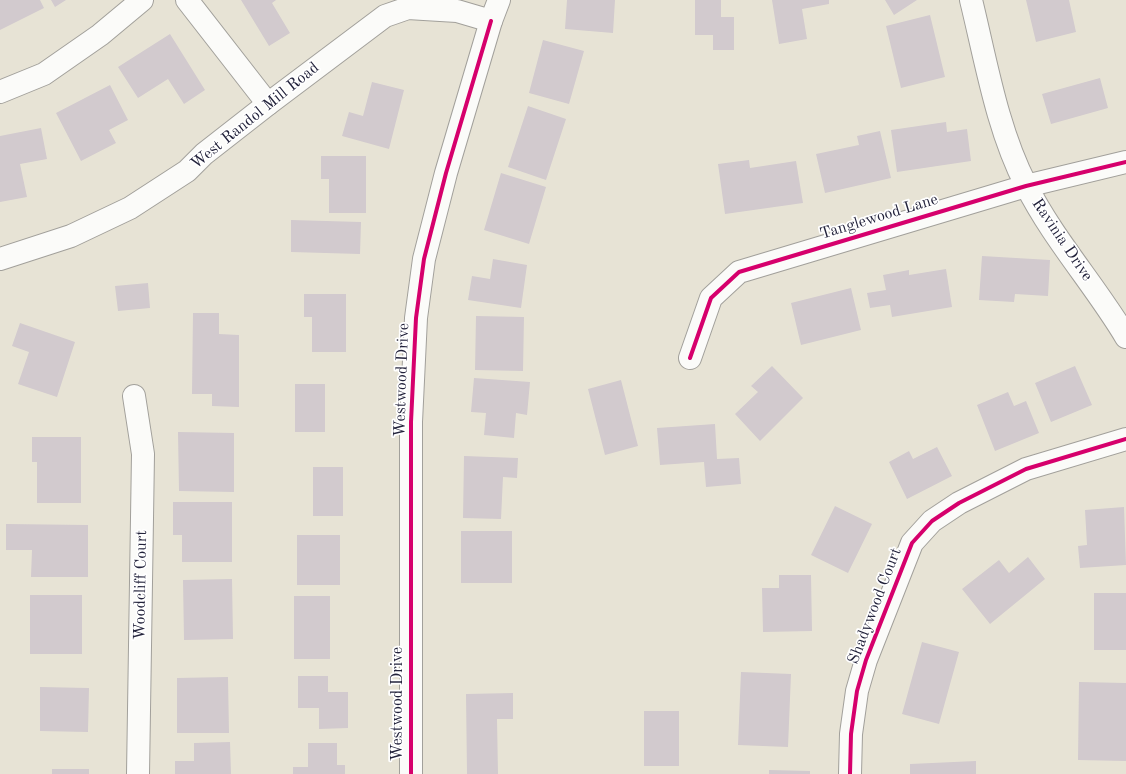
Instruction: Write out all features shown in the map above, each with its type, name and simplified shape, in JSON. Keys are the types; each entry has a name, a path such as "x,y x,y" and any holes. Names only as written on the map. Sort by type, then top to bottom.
{"street":[{"path":"0,92 44,74 100,34 142,0"},
{"path":"187,0 268,104"},
{"path":"491,21 499,0"},
{"name":"Ravinia Drive","path":"970,0 1008,146 1026,186 1062,244 1126,337"},
{"name":"West Randol Mill Road","path":"0,259 71,236 130,208 187,170 204,154 384,16 415,4 457,11 491,21"},
{"name":"Westwood Drive","path":"411,774 411,422 416,318 424,259 446,173 491,21"},
{"name":"Tanglewood Lane","path":"690,358 711,298 739,272 1026,186 1126,162"},
{"name":"Woodcliff Court","path":"134,396 143,454 138,774"},
{"name":"Shadywood Court","path":"850,774 851,734 857,691 866,660 912,543 932,521 959,503 1026,469 1126,439"}],"building":[{"path":"0,0 40,0 44,8 0,30"},
{"path":"51,0 66,0 55,7"},
{"path":"241,0 276,0 272,3 290,33 269,46"},
{"path":"567,0 615,0 613,33 565,29"},
{"path":"695,0 721,0 721,17 734,17 734,50 713,50 713,35 695,35"},
{"path":"772,0 829,0 829,4 802,9 807,39 779,44"},
{"path":"885,0 917,0 894,15"},
{"path":"1026,0 1069,0 1076,32 1036,42"},
{"path":"930,15 945,77 901,88 886,26"},
{"path":"170,34 205,90 184,104 168,79 138,98 118,67"},
{"path":"543,40 584,51 569,104 529,93"},
{"path":"1100,78 1108,108 1051,124 1042,94"},
{"path":"372,82 404,90 389,149 342,136 349,112 363,116"},
{"path":"110,85 128,120 109,130 116,143 81,161 56,113"},
{"path":"528,106 566,119 546,180 508,167"},
{"path":"946,122 947,132 967,129 971,161 897,172 891,130"},
{"path":"41,128 47,159 20,164 27,197 0,202 0,136"},
{"path":"880,131 891,178 825,193 816,154 859,145 857,136"},
{"path":"321,156 366,156 366,213 329,213 329,179 321,179"},
{"path":"749,160 750,168 796,161 803,203 725,214 718,164"},
{"path":"501,173 546,187 529,244 484,230"},
{"path":"291,220 361,222 360,254 291,252"},
{"path":"982,256 1050,260 1048,296 1015,294 1014,302 979,300"},
{"path":"493,259 527,265 521,308 468,300 472,276 490,279"},
{"path":"946,269 952,307 892,317 890,305 870,308 867,293 886,290 883,275 909,270 909,275"},
{"path":"148,283 150,308 118,311 115,286"},
{"path":"851,288 861,330 801,345 791,303"},
{"path":"304,294 346,294 346,352 312,352 312,317 304,317"},
{"path":"193,313 219,313 219,334 239,335 239,407 212,406 212,394 192,394"},
{"path":"476,316 524,317 523,371 475,370"},
{"path":"20,323 75,342 57,397 18,384 29,352 12,346"},
{"path":"772,366 803,398 760,441 735,414 758,392 751,386"},
{"path":"1075,366 1092,405 1051,422 1035,383"},
{"path":"474,378 530,382 527,415 516,413 514,438 484,435 486,413 471,412"},
{"path":"621,380 638,446 605,455 588,389"},
{"path":"295,384 325,384 325,432 295,432"},
{"path":"1008,392 1014,406 1026,401 1039,433 995,451 977,405"},
{"path":"715,424 717,459 739,458 741,484 706,487 704,462 660,465 657,428"},
{"path":"178,432 234,433 234,492 179,491"},
{"path":"32,437 81,437 81,503 37,503 37,462 32,462"},
{"path":"937,447 952,476 907,499 889,462 909,451 913,459"},
{"path":"464,456 518,458 517,478 503,477 501,519 463,518"},
{"path":"313,467 343,467 343,516 313,516"},
{"path":"173,502 232,502 232,562 182,562 182,535 173,535"},
{"path":"835,506 872,524 848,573 811,555"},
{"path":"1124,507 1126,565 1080,568 1078,546 1087,545 1085,510"},
{"path":"6,524 88,525 88,577 31,577 32,550 6,550"},
{"path":"461,531 512,531 512,583 461,583"},
{"path":"297,535 340,535 340,585 297,585"},
{"path":"1028,557 1045,579 990,624 962,589 999,560 1009,573"},
{"path":"779,575 811,575 812,631 763,632 762,588 779,588"},
{"path":"232,579 233,639 184,640 183,580"},
{"path":"1094,593 1126,593 1126,650 1094,650"},
{"path":"30,595 82,595 82,654 30,654"},
{"path":"294,596 330,596 330,659 294,659"},
{"path":"922,642 959,652 939,724 902,714"},
{"path":"741,672 791,674 788,747 738,745"},
{"path":"298,676 328,676 328,692 348,692 348,728 319,729 319,708 298,708"},
{"path":"228,677 229,733 177,733 177,678"},
{"path":"1079,682 1126,683 1126,761 1078,760"},
{"path":"40,687 89,688 88,732 40,731"},
{"path":"513,693 513,719 497,719 498,774 467,774 466,694"},
{"path":"644,711 679,711 679,766 644,766"},
{"path":"230,742 231,774 175,774 175,761 194,761 194,743"},
{"path":"308,743 337,743 337,765 345,765 345,774 293,774 293,767 308,767"},
{"path":"976,761 976,774 910,774 910,764"},
{"path":"52,769 89,769 89,774 52,774"},
{"path":"769,770 810,771 810,774 769,774"}],"cycle path":[{"path":"411,774 411,422 416,318 424,259 446,173 491,21"},
{"path":"690,358 711,298 739,272 1026,186 1126,162"},
{"path":"850,774 851,734 857,691 866,660 912,543 932,521 959,503 1026,469 1126,439"}]}
